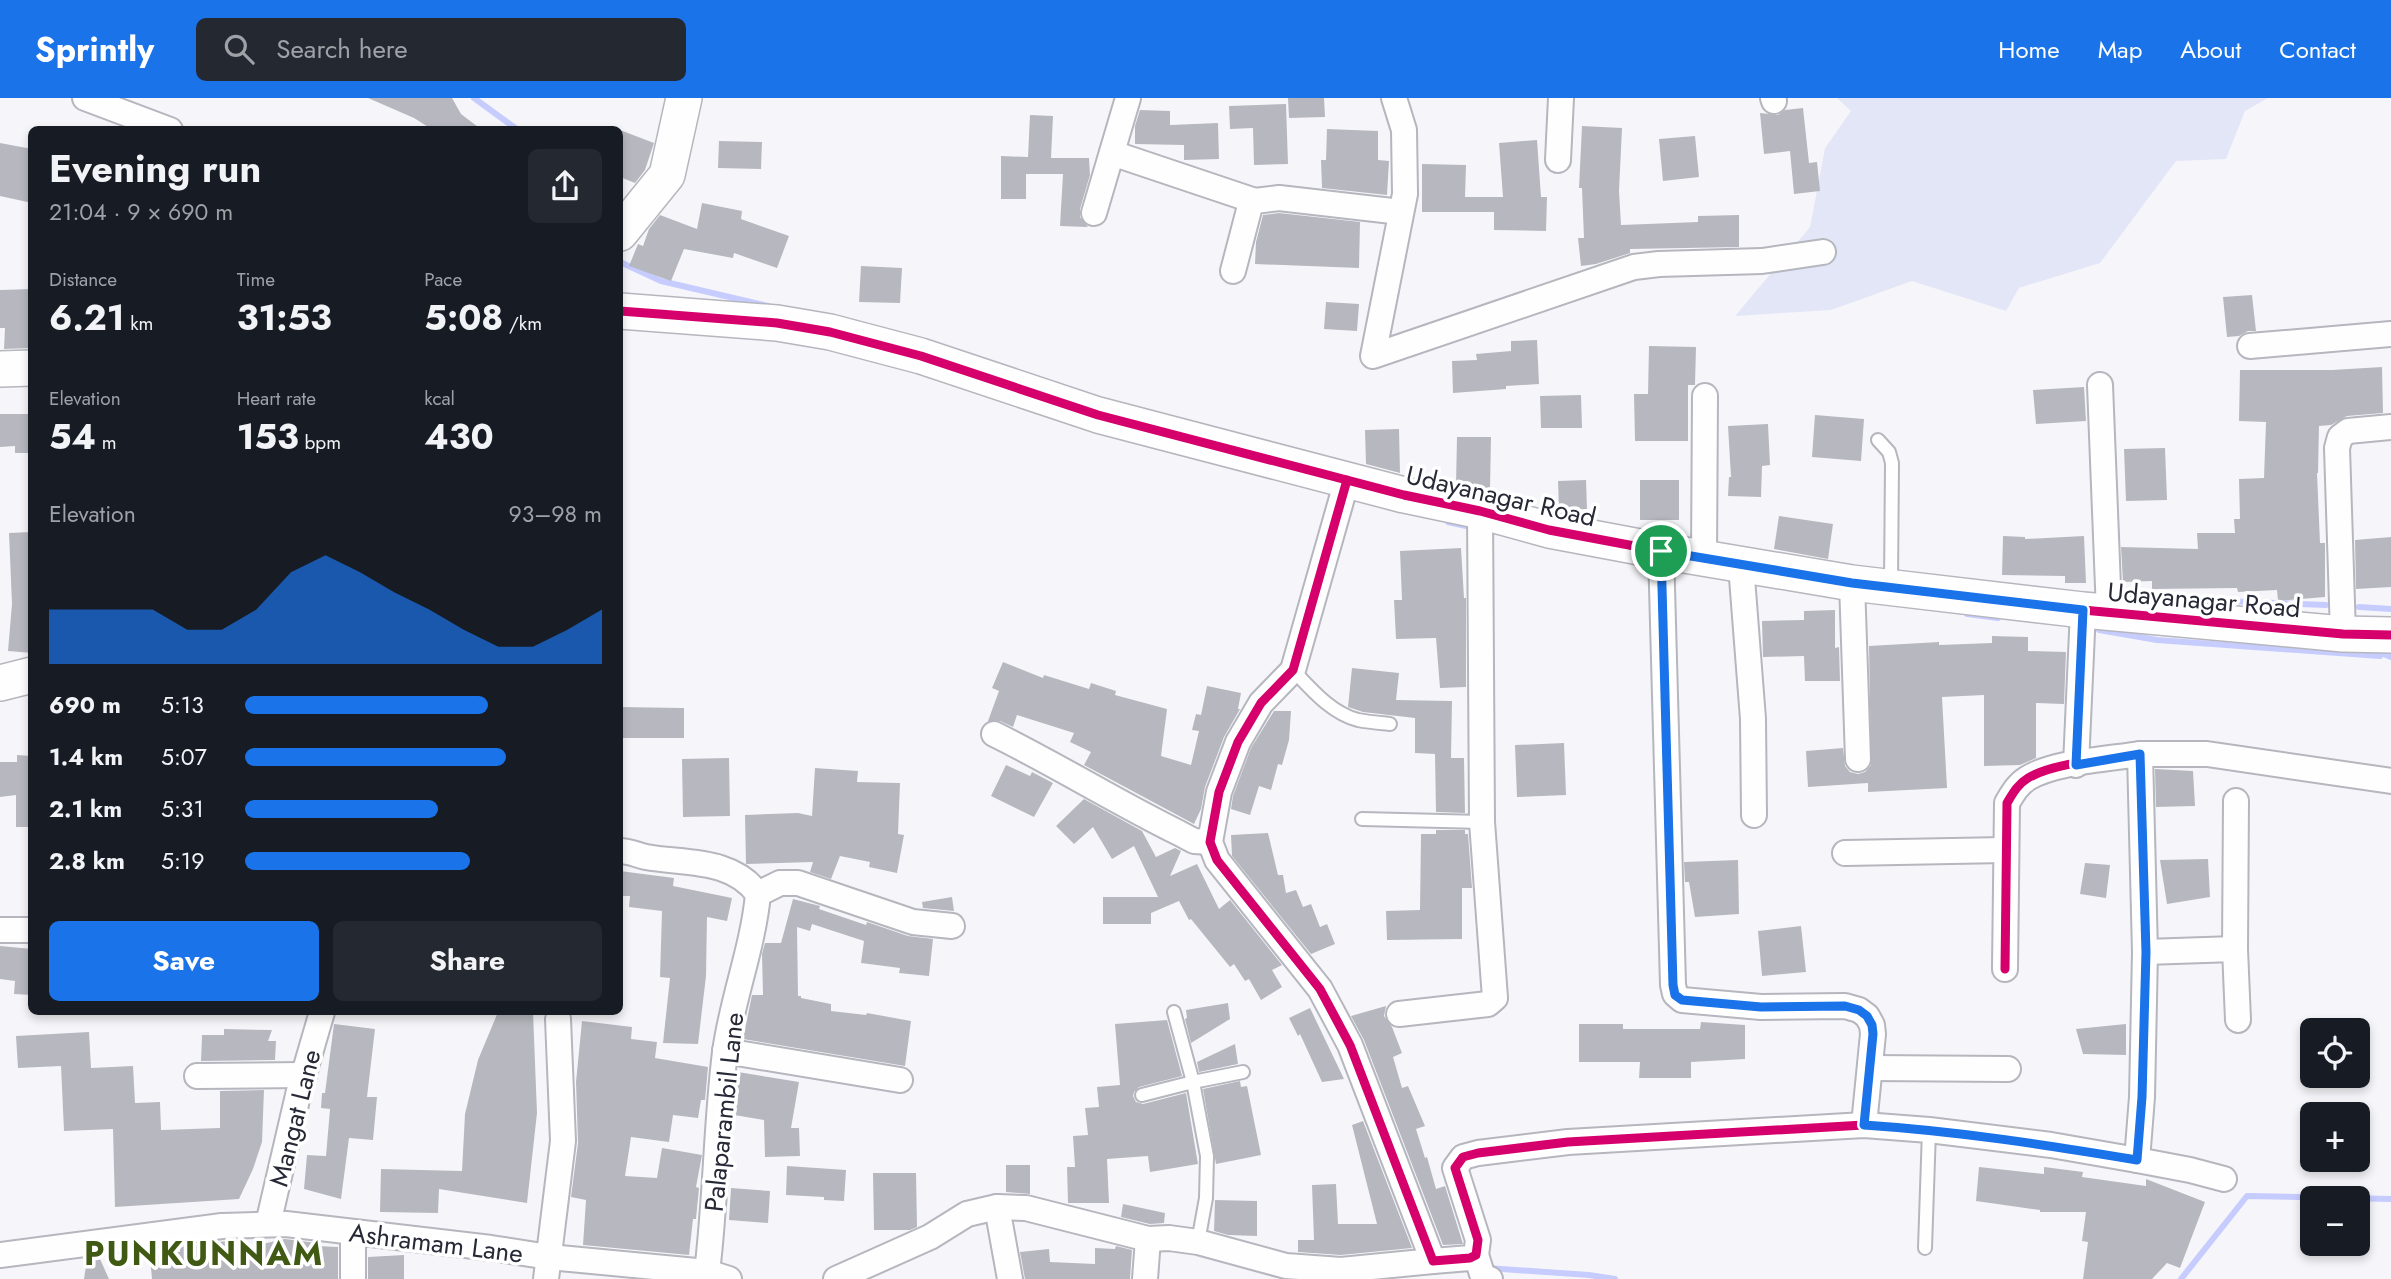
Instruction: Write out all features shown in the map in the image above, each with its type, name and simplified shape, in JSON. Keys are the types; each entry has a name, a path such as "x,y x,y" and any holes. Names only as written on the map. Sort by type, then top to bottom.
{"street":[{"path":"85,98 159,126"},
{"path":"623,229 667,175 684,98"},
{"path":"1094,213 1128,98"},
{"path":"1394,98 1404,130 1405,194 1373,356 1634,267 1762,261 1823,253"},
{"path":"1558,160 1561,98"},
{"path":"1112,153 1255,201 1279,198 1401,212"},
{"path":"1233,271 1251,206 1255,201"},
{"name":"Udayanagar Road","path":"623,312 777,323 830,332 920,356 1097,415 1549,530 1661,551 1852,583 2096,611 2343,634 2391,635"},
{"path":"2250,346 2391,334"},
{"path":"0,369 28,368"},
{"path":"2076,765 2096,611 2100,385"},
{"path":"1703,558 1705,396"},
{"path":"2343,634 2337,448 2340,436 2348,431 2391,427"},
{"path":"1347,480 1293,670 1261,704 1238,742 1219,792 1210,842 1217,860 1320,989 1350,1045 1433,1261"},
{"path":"1399,1014 1488,1004 1495,998 1482,822 1480,511"},
{"path":"1661,551 1675,995 1682,1000 1761,1007 1845,1006 1859,1010 1872,1025 1864,1125"},
{"path":"1741,565 1753,719 1754,815"},
{"path":"1852,583 1858,759"},
{"path":"0,682 28,676"},
{"path":"994,734 1040,756 1062,771 1194,841 1210,842"},
{"path":"2137,1160 2142,1097 2146,952 2140,754"},
{"path":"2005,969 2007,803 2016,789 2028,778 2053,768 2140,754 2207,754 2391,781"},
{"path":"2236,801 2235,949 2238,1020"},
{"path":"1845,853 2006,850"},
{"path":"623,851 705,864 726,870 742,877 758,894 780,883 798,883 913,922 952,926"},
{"name":"Palaparambil Lane","path":"701,1275 712,1229 725,1051 758,894"},
{"path":"0,930 28,930"},
{"path":"2146,952 2235,949"},
{"name":"Mangat Lane","path":"268,1224 304,1075 322,1015"},
{"path":"548,1268 563,1141 558,1019"},
{"path":"725,1051 901,1080"},
{"path":"1870,1068 2008,1069"},
{"path":"197,1076 304,1075"},
{"path":"1482,1269 1478,1240 1455,1168 1462,1157 1568,1142 1864,1125 1929,1129 2051,1145 2190,1170 2224,1179"},
{"path":"836,1279 930,1237 967,1214 997,1207 1026,1208 1148,1240 1169,1238 1198,1242 1286,1266 1341,1270 1470,1258 1482,1269"},
{"path":"997,1207 1010,1279"},
{"name":"Ashramam Lane","path":"0,1255 222,1226 286,1224 491,1248 548,1268 701,1275"},
{"path":"353,1232 353,1279"},
{"path":"1145,1279 1148,1240"}],"lane":[{"path":"1878,440 1889,452 1892,463 1890,587"},
{"path":"1293,670 1342,714 1356,720 1390,724"},
{"path":"1362,819 1482,822"},
{"path":"1174,1012 1193,1082 1207,1156 1208,1177 1198,1242"},
{"path":"1142,1095 1243,1072"},
{"path":"1925,1248 1929,1129"}],"shaded area":[{"path":"1837,98 2268,98 2245,111 2226,159 2176,161 2100,263 2019,288 2006,311 1912,281 1831,310 1735,316 1810,227 1825,148 1851,111"}],"building":[{"path":"368,98 452,98 461,114 477,126 427,126"},
{"path":"1288,98 1324,98 1325,117 1289,118"},
{"path":"1286,104 1288,164 1254,165 1253,128 1230,129 1229,106"},
{"path":"1803,108 1809,163 1817,162 1820,191 1794,194 1790,151 1764,154 1760,113 1778,115 1785,110"},
{"path":"1140,110 1170,111 1170,125 1218,123 1219,159 1184,160 1184,145 1135,144 1135,126"},
{"path":"1030,115 1053,116 1051,158 1089,158 1090,175 1080,209 1080,217 1088,227 1060,226 1063,174 1026,174 1026,199 1001,199 1001,156 1028,157"},
{"path":"1582,126 1622,128 1619,191 1621,225 1698,222 1698,216 1739,215 1739,247 1630,249 1630,253 1581,266 1578,238 1584,238 1582,188 1579,188"},
{"path":"1327,129 1378,131 1378,160 1389,161 1387,195 1322,188 1321,160 1326,160"},
{"path":"623,131 654,143 645,170 635,183 623,178"},
{"path":"1695,136 1699,177 1663,181 1659,139"},
{"path":"1537,140 1541,197 1547,197 1546,231 1494,230 1494,212 1422,212 1422,164 1466,165 1465,197 1503,197 1499,143"},
{"path":"719,141 762,142 761,169 718,168"},
{"path":"0,143 28,148 28,202 0,196"},
{"path":"702,203 742,211 741,219 789,236 777,268 734,253 733,258 684,249 671,281 629,266 638,244 643,246 649,229 660,215 697,229"},
{"path":"1279,213 1360,222 1359,268 1255,264 1256,242 1263,215"},
{"path":"861,266 902,268 900,303 859,302"},
{"path":"28,289 28,348 4,349 5,328 0,328 0,290"},
{"path":"2252,295 2256,331 2227,337 2223,297"},
{"path":"1326,302 1359,304 1357,331 1324,329"},
{"path":"1537,340 1539,384 1453,393 1452,361 1477,360 1476,354 1511,351 1511,341"},
{"path":"1649,346 1696,347 1695,385 1688,385 1688,441 1635,441 1634,394 1648,394"},
{"path":"2382,367 2383,413 2347,416 2331,425 2319,426 2317,473 2320,543 2325,543 2325,597 2278,601 2277,590 2238,592 2237,588 2152,589 2152,581 2123,582 2121,547 2198,549 2197,533 2235,533 2234,519 2240,519 2239,479 2264,478 2266,422 2239,421 2240,370"},
{"path":"2084,387 2086,421 2036,424 2033,390"},
{"path":"1581,395 1582,428 1541,428 1540,396"},
{"path":"0,414 28,414 28,453 15,453 15,446 0,447"},
{"path":"1815,415 1864,419 1861,461 1812,457"},
{"path":"1768,424 1770,465 1762,466 1761,497 1728,496 1731,477 1728,426"},
{"path":"1399,429 1400,473 1366,464 1365,430"},
{"path":"1457,437 1491,437 1490,489 1456,485"},
{"path":"2165,448 2167,500 2126,501 2124,449"},
{"path":"1586,480 1587,509 1559,510 1558,481"},
{"path":"1640,480 1679,480 1679,520 1640,520"},
{"path":"1779,516 1833,524 1828,559 1774,549"},
{"path":"28,532 28,653 8,651 12,604 9,533"},
{"path":"2003,536 2025,539 2084,536 2086,583 2065,583 2065,576 2002,575"},
{"path":"2391,537 2391,587 2356,589 2355,540"},
{"path":"1461,548 1466,598 1466,687 1440,688 1436,638 1396,639 1394,600 1402,600 1400,551"},
{"path":"1835,610 1835,648 1839,647 1840,681 1805,681 1804,656 1763,657 1762,621 1804,620 1804,611"},
{"path":"1992,636 2028,637 2028,651 2066,652 2064,704 2036,703 2036,758 2020,765 1984,766 1984,695 1942,697 1947,788 1868,792 1868,783 1808,787 1806,751 1843,748 1845,766 1850,772 1858,774 1865,772 1871,765 1869,646 1939,642 1939,645 1992,643"},
{"path":"1003,662 1043,678 1044,675 1089,689 1091,683 1116,691 1115,695 1167,709 1161,756 1191,765 1199,731 1192,730 1196,714 1201,715 1207,686 1241,693 1240,709 1224,737 1194,824 1084,765 1091,752 1070,742 1074,733 1017,715 1013,727 1000,721 988,721 999,691 992,688"},
{"path":"1352,668 1399,673 1396,700 1452,701 1451,758 1464,758 1465,813 1436,812 1435,754 1415,753 1415,718 1363,712 1348,707"},
{"path":"623,707 684,708 684,738 623,738"},
{"path":"1274,711 1291,711 1289,740 1282,765 1278,764 1271,790 1259,786 1250,815 1231,809 1233,796 1251,748"},
{"path":"1564,743 1566,795 1517,797 1515,745"},
{"path":"17,755 28,756 28,827 16,827 16,795 0,797 0,762 17,762"},
{"path":"729,758 730,816 683,817 682,759"},
{"path":"1006,765 1030,776 1032,772 1053,783 1034,817 991,796"},
{"path":"815,768 858,771 857,782 900,783 898,834 904,835 897,873 869,867 870,862 840,856 831,879 810,872 813,862 746,864 745,815 798,813 812,816"},
{"path":"2155,769 2193,771 2195,806 2156,807"},
{"path":"1084,799 1142,831 1156,857 1175,848 1181,851 1170,876 1197,864 1219,909 1230,900 1282,965 1272,970 1282,987 1261,1000 1249,979 1245,981 1234,964 1230,967 1191,919 1189,920 1179,901 1151,913 1151,924 1103,924 1103,897 1158,897 1134,846 1112,859 1093,827 1074,844 1056,826"},
{"path":"1436,830 1465,830 1465,834 1468,834 1472,888 1462,888 1462,939 1387,940 1386,911 1420,910 1421,834 1436,834"},
{"path":"1268,833 1278,875 1283,875 1286,893 1296,890 1303,907 1311,904 1320,927 1327,924 1335,944 1311,954 1232,856 1231,835"},
{"path":"2208,859 2210,897 2167,904 2160,860"},
{"path":"1738,860 1739,914 1695,917 1689,882 1685,882 1684,862"},
{"path":"2085,863 2110,865 2106,898 2080,894"},
{"path":"623,871 674,878 673,886 732,898 727,921 707,917 706,976 698,1044 663,1043 670,978 660,977 662,911 629,907 630,896 623,896"},
{"path":"952,897 954,911 923,908 922,902"},
{"path":"793,899 820,906 819,909 866,925 867,922 908,936 933,939 929,976 899,973 900,968 861,963 864,941 812,924 810,931 797,927 798,996 831,1004 831,1011 867,1013 911,1021 905,1066 743,1039 752,995 763,995 762,954 765,943 781,943"},
{"path":"1801,926 1806,972 1762,976 1758,931"},
{"path":"0,946 28,949 28,995 14,994 15,981 0,979"},
{"path":"1228,1003 1230,1019 1191,1043 1185,1019 1186,1010"},
{"path":"1386,1006 1384,1016 1392,1027 1402,1053 1393,1057 1402,1088 1408,1086 1425,1126 1416,1129 1425,1158 1427,1157 1436,1189 1445,1186 1463,1244 1443,1245 1364,1040 1351,1016"},
{"path":"1310,1008 1344,1079 1322,1082 1300,1034 1298,1036 1289,1018"},
{"path":"497,1015 533,1015 537,1113 527,1203 439,1189 438,1213 380,1212 381,1169 462,1171 465,1114 478,1060"},
{"path":"1167,1020 1182,1076 1139,1087 1133,1096 1136,1102 1143,1104 1186,1093 1198,1164 1150,1172 1148,1156 1107,1159 1109,1203 1068,1203 1067,1167 1075,1167 1073,1136 1088,1135 1085,1108 1099,1107 1097,1087 1120,1085 1115,1024"},
{"path":"582,1021 632,1027 631,1039 657,1042 655,1058 708,1067 705,1100 701,1100 698,1118 673,1115 669,1142 631,1137 625,1176 657,1178 662,1148 702,1155 696,1187 699,1188 696,1219 693,1219 689,1255 583,1245 586,1200 571,1197 578,1143 576,1082"},
{"path":"1701,1022 1745,1025 1745,1059 1691,1062 1691,1078 1639,1078 1640,1062 1579,1062 1579,1024 1623,1024 1623,1029 1700,1029"},
{"path":"334,1024 375,1029 367,1097 377,1097 373,1140 349,1138 341,1199 304,1189 307,1155 326,1156 330,1109 321,1108"},
{"path":"2126,1024 2126,1055 2083,1054 2076,1029"},
{"path":"224,1029 272,1030 268,1041 276,1041 275,1060 201,1061 202,1035 224,1035"},
{"path":"89,1032 91,1068 133,1066 135,1103 160,1102 161,1130 220,1128 220,1091 264,1090 262,1142 239,1199 115,1207 113,1129 64,1131 61,1066 18,1068 16,1036"},
{"path":"1235,1044 1238,1064 1199,1072 1197,1062"},
{"path":"738,1072 799,1082 791,1128 799,1128 800,1156 765,1157 764,1120 734,1115"},
{"path":"1240,1081 1241,1087 1247,1086 1261,1155 1216,1164 1203,1089"},
{"path":"1363,1121 1412,1248 1341,1255 1298,1252 1298,1240 1314,1240 1312,1185 1336,1184 1338,1224 1377,1224 1352,1125"},
{"path":"1006,1165 1030,1165 1030,1194 1006,1192"},
{"path":"787,1166 846,1170 844,1201 786,1195"},
{"path":"1979,1167 2044,1174 2044,1167 2083,1172 2082,1177 2146,1186 2146,1179 2205,1202 2180,1268 2167,1263 2152,1279 2083,1279 2088,1242 2082,1241 2086,1212 2040,1212 1976,1201"},
{"path":"873,1173 916,1173 917,1227 910,1230 874,1230"},
{"path":"731,1188 770,1191 768,1223 729,1220"},
{"path":"1215,1200 1257,1201 1257,1236 1228,1235 1214,1231"},
{"path":"1123,1204 1165,1213 1164,1223 1150,1224 1121,1217"},
{"path":"285,1239 317,1243 317,1246 338,1247 338,1279 152,1279 150,1258 157,1258 160,1250 180,1252 180,1247 235,1240 235,1250"},
{"path":"1116,1246 1132,1250 1130,1279 1025,1279 1020,1252 1049,1249 1050,1262 1095,1264 1095,1248 1115,1249"},
{"path":"404,1255 404,1279 368,1279 368,1257"},
{"path":"87,1259 100,1259 109,1279 84,1279"}],"waterway":[{"path":"474,98 512,126"},
{"path":"623,263 661,281 768,306"},
{"path":"1448,522 1475,528"},
{"path":"2126,597 2326,605"},
{"path":"2359,607 2391,609"},
{"path":"1967,614 1998,618"},
{"path":"2099,630 2157,640 2380,656"},
{"path":"2376,651 2391,657"},
{"path":"2181,1279 2247,1196 2391,1199"},
{"path":"1488,1268 1615,1279"}],"cycle path":[{"path":"623,311 777,323 830,332 921,356 1098,415 1404,495 1480,511 1549,530 1661,551 1852,583 2083,610 2343,634 2391,635"},
{"path":"1347,480 1293,670 1261,703 1238,742 1219,792 1210,842 1217,860 1320,989 1350,1045 1433,1261 1470,1258 1476,1255 1478,1240 1455,1168 1463,1157 1478,1153 1568,1142 1864,1125 2051,1145 2137,1160 2142,1097 2145,952 2140,754 2052,768 2028,778 2011,796 2007,803 2005,969"}],"district":[{"name":"PUNKUNNAM","path":"204,1253"}],"route":[{"path":"1661,551 1852,583 2083,610 2076,765 2140,754 2146,952 2142,1097 2137,1160 2051,1145 1929,1129 1864,1125 1873,1034 1867,1016 1859,1010 1845,1006 1761,1007 1682,1000 1675,995 1661,551"}]}
